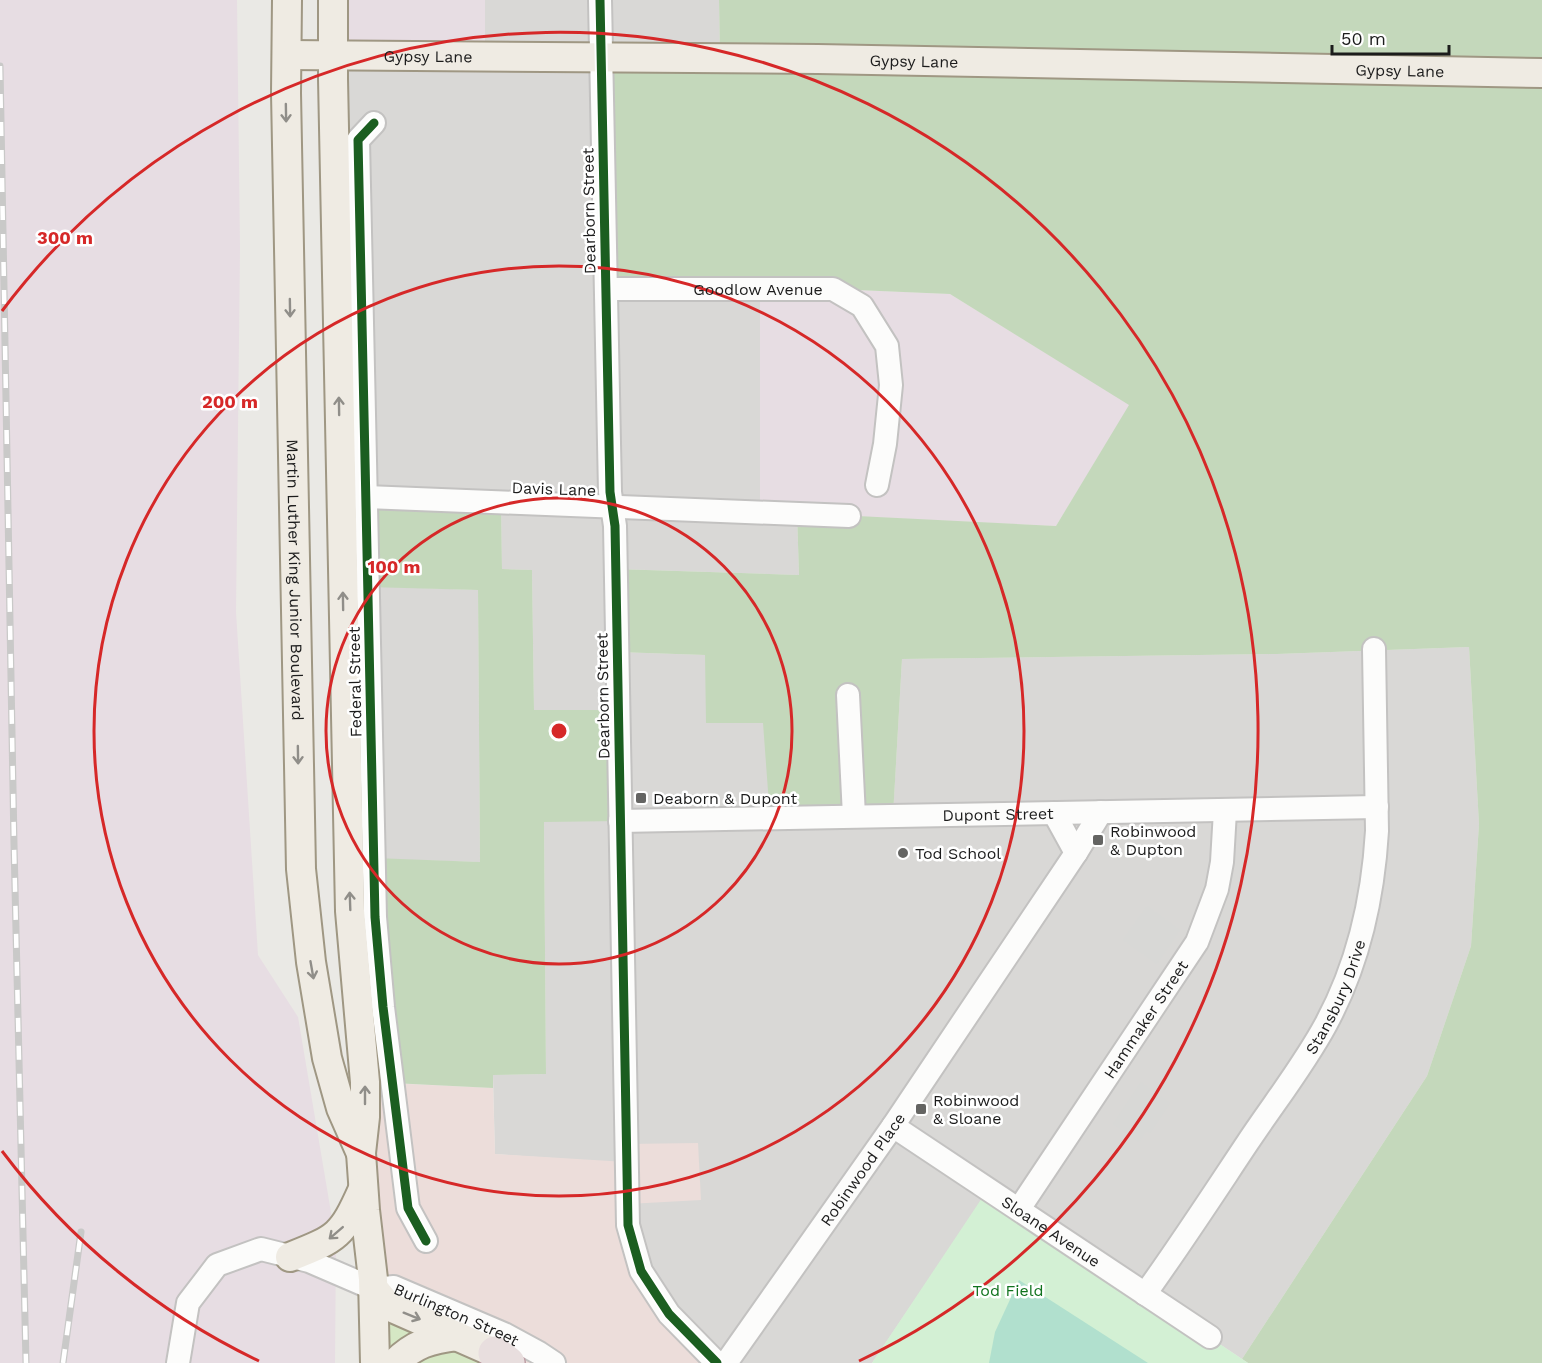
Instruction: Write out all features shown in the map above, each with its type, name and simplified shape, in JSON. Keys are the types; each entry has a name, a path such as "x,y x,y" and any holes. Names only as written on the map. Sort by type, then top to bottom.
{"main road":[{"name":"Martin Luther King Junior Boulevard","path":"287,0 286,93 301,869 311,962 327,1058 341,1108 361,1153"},
{"name":"Martin Luther King Junior Boulevard","path":"333,0 350,911 365,1082 365,1117 361,1153 374,1288 375,1363"},
{"name":"Gypsy Lane","path":"287,55 818,59 1542,73"},
{"path":"290,1257 320,1245 338,1234 350,1218 363,1189"},
{"name":"Burlington Street","path":"374,1288 388,1306 457,1335 506,1360"},
{"path":"395,1363 419,1343 457,1335"}],"street":[{"name":"Dearborn Street","path":"600,0 610,492 615,525 628,1225 641,1271 669,1314 717,1363"},
{"name":"Federal Street","path":"374,123 358,140 372,810 378,951 408,1208 426,1241"},
{"name":"Goodlow Avenue","path":"606,289 833,290 862,306 887,346 891,385 885,444 877,485"},
{"name":"Davis Lane","path":"366,497 849,516"},
{"name":"Stansbury Drive","path":"1145,1294 1309,1052 1338,1000 1358,948 1370,904 1376,859 1374,649"},
{"path":"848,695 854,816"},
{"name":"Dupont Street","path":"620,821 1377,807"},
{"name":"Hammaker Street","path":"1018,1209 1197,942 1217,889 1222,862 1225,811"},
{"name":"Robinwood Place","path":"726,1363 893,1126 1076,854 1101,812"},
{"path":"1054,813 1076,854"},
{"name":"Sloane Avenue","path":"893,1126 1210,1337"},
{"path":"178,1363 188,1303 217,1265 261,1250 309,1261 374,1288"},
{"name":"Burlington Street","path":"374,1288 394,1287 438,1305 504,1334 554,1363"}],"shaded area":[{"path":"0,0 237,0 240,248 236,612 258,955 298,1017 336,1242 335,1363 0,1363"},
{"path":"333,0 485,0 485,56 333,55"},
{"path":"485,0 719,0 720,58 760,290 760,511 797,513 799,575 616,569 617,652 705,655 763,723 893,815 902,659 1277,654 1469,647 1479,824 1471,946 1427,1076 1242,1359 989,1190 872,1363 717,1363 641,1271 627,1163 495,1154 493,1075 546,1074 544,821 619,821 534,710 532,570 502,569 501,503 368,586 478,590 480,862 374,859 392,1083 365,1082 333,55 484,56"},
{"path":"833,289 950,294 1130,405 1056,526 760,512 760,290"},
{"path":"1147,906 1180,930 1157,964 1123,940"},
{"path":"365,1082 493,1088 495,1154 626,1162 626,1144 698,1143 701,1200 628,1204 641,1271 717,1363 502,1363 374,1289"},
{"path":"1141,1082 1170,1103 1150,1133 1146,1131 1139,1142 1113,1124"}],"green space":[{"path":"719,0 1542,0 1542,1363 1248,1363 1242,1359 1427,1076 1471,946 1479,824 1469,647 1277,654 902,659 893,816 770,818 763,723 706,723 705,655 617,652 615,569 799,575 797,513 1056,526 1129,405 950,294 833,289 606,289 602,58 720,58"},
{"path":"366,497 501,502 502,569 532,570 534,710 618,710 620,821 544,822 546,1074 493,1075 493,1088 392,1083 374,858 480,862 478,590 368,587"},
{"name":"Tod Field","path":"988,1189 1248,1363 872,1363"},
{"path":"1019,1280 1148,1363 989,1363 995,1332"},
{"path":"388,1306 515,1363 375,1363"}],"railway":[{"path":"0,66 26,1363"},
{"path":"63,1363 81,1232"}],"cycle path":[{"path":"600,0 610,492 615,526 628,1225 641,1271 669,1314 717,1363"},
{"path":"374,123 358,140 375,917 383,1007 408,1208 426,1241"}],"place":[{"name":"Deaborn & Dupont","path":"641,798"},
{"name":"Robinwood & Dupton","path":"1098,840"},
{"name":"Tod School","path":"903,853"},
{"name":"Robinwood & Sloane","path":"921,1109"}]}
